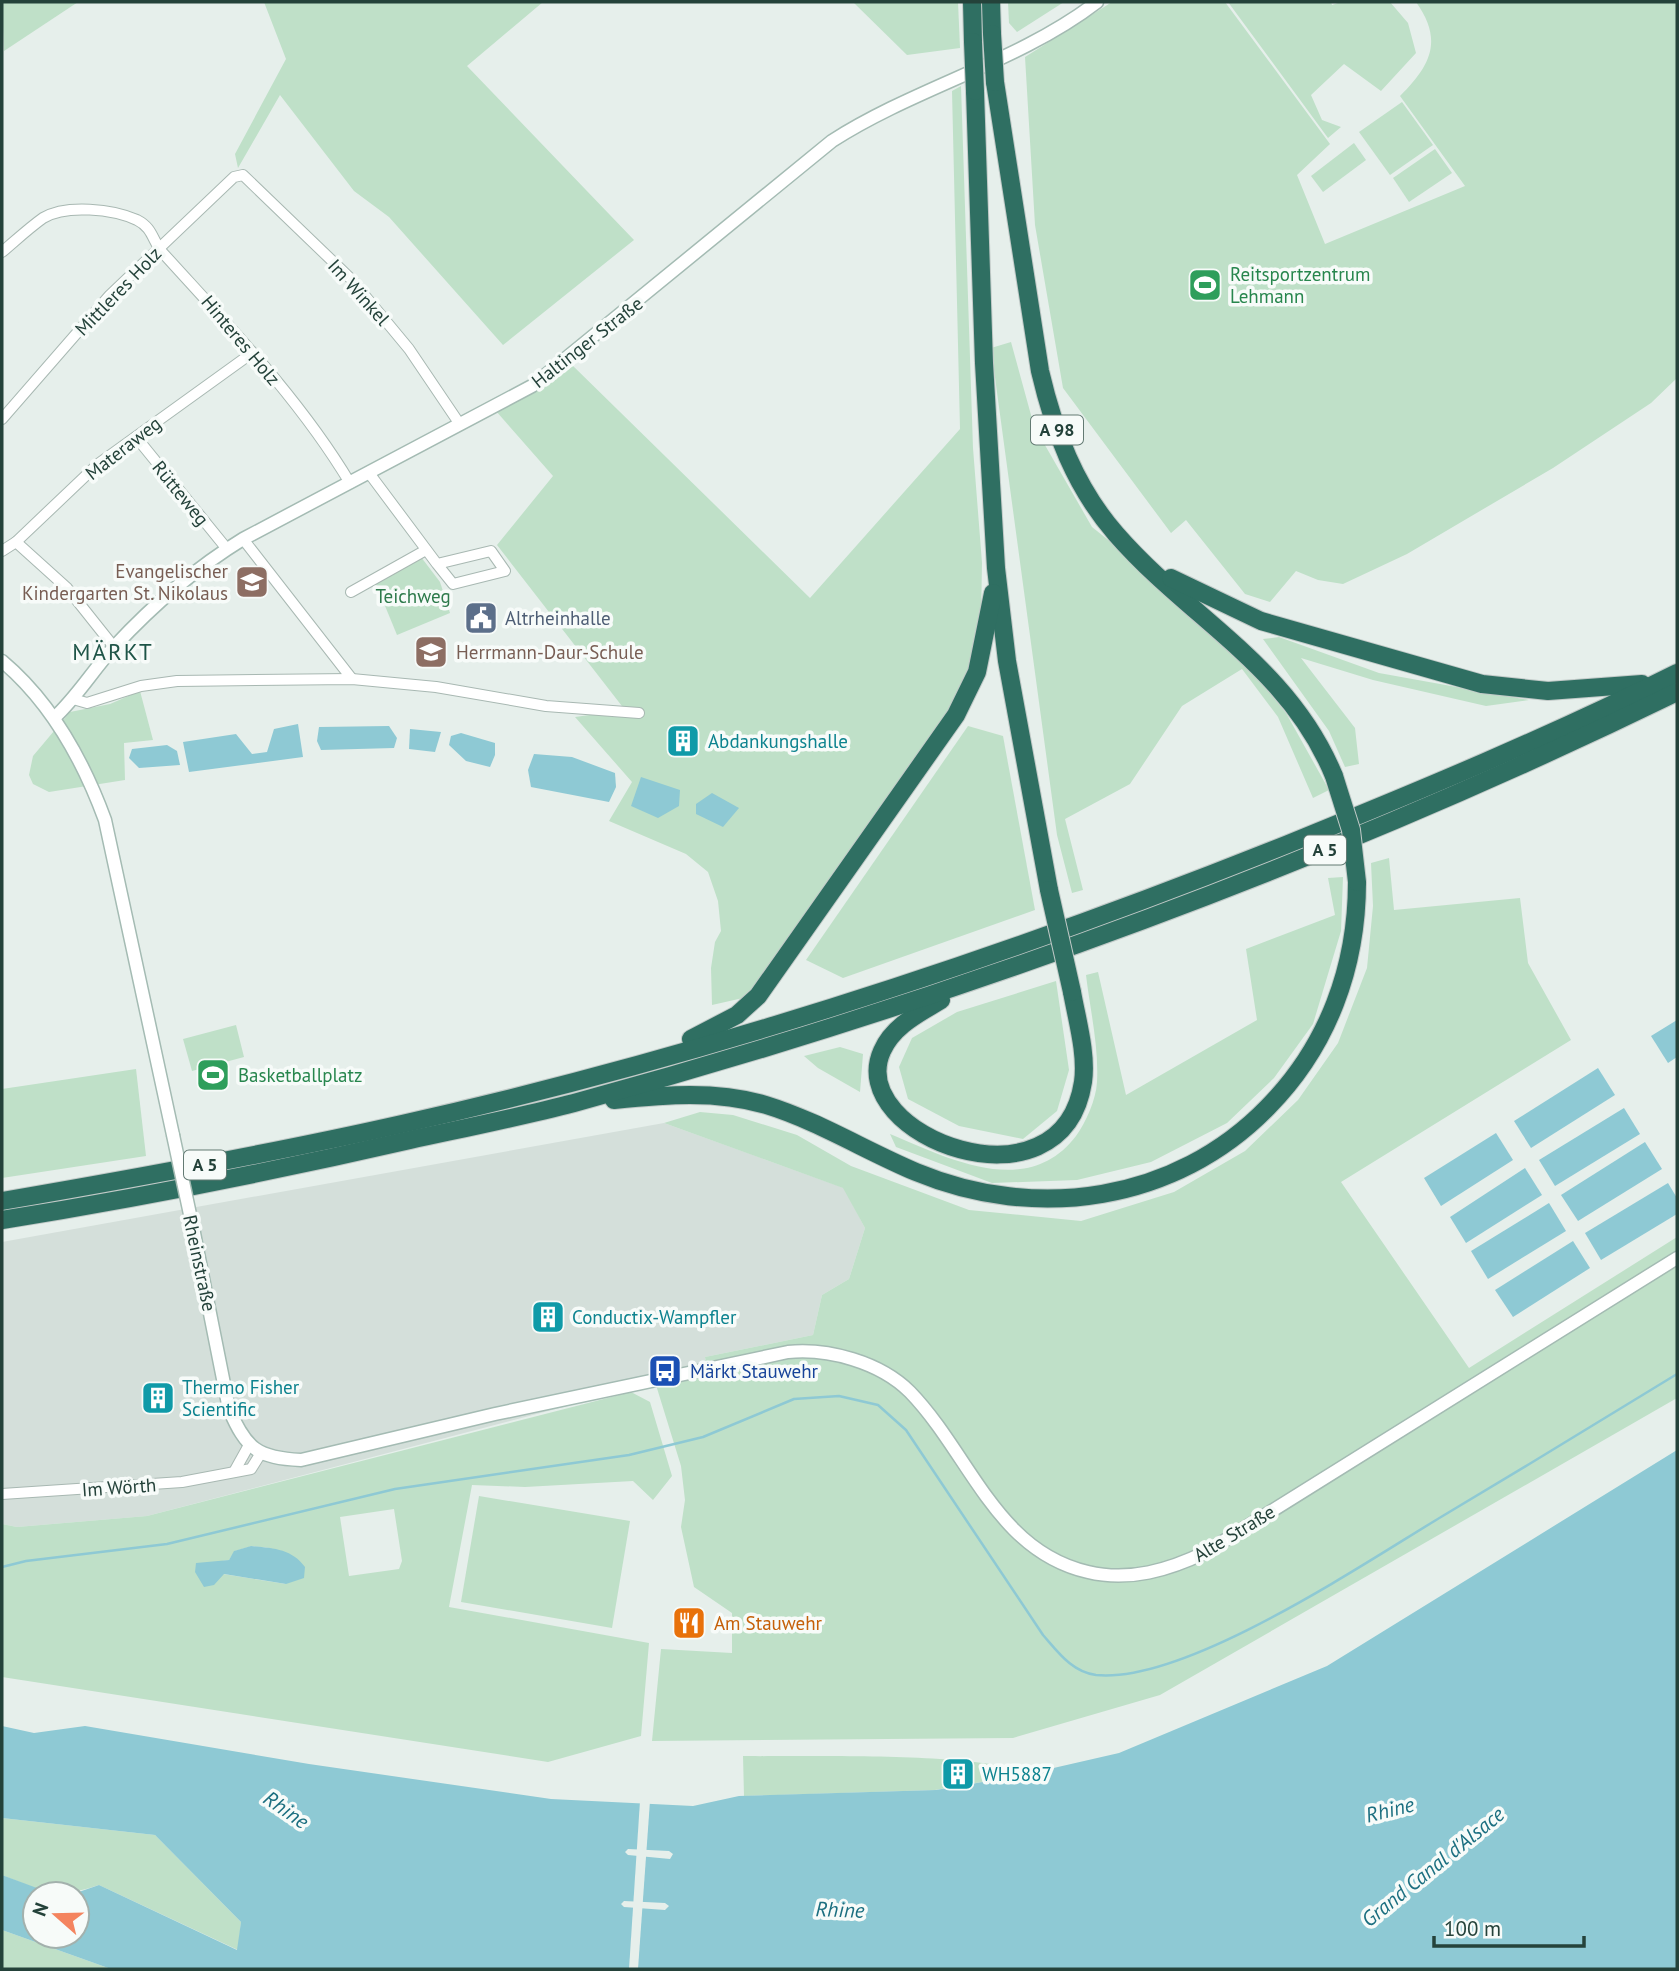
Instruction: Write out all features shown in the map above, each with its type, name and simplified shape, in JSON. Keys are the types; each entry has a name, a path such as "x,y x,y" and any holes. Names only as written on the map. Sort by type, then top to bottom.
{"highway":[{"path":"962,986 904,1023 893,1034 881,1053 877,1074 881,1095 908,1124 953,1146 994,1155 1031,1151 1047,1143 1073,1113 1084,1080 1072,992 1049,890 1007,661 996,568 984,363 972,2"},
{"name":"A 98","path":"991,2 995,82 1031,326 1049,410 1068,457 1091,502 1143,564"},
{"path":"1143,564 1217,602 1286,629 1455,677 1513,689 1573,691 1656,684"},
{"path":"570,1104 673,1094 719,1097 765,1105 917,1172 961,1188 1004,1198 1079,1200 1143,1185 1175,1173 1227,1143 1254,1121 1301,1068 1335,1007 1346,974 1353,942 1357,882 1351,830 1334,776 1315,736 1273,679 1143,564"},
{"path":"640,1062 710,1031 737,1015 758,996 783,963 968,694 983,651 996,568"},
{"name":"A 5","path":"2,1201 157,1174 379,1129 640,1062 888,990 1144,900 1371,811 1677,673"},
{"name":"A 5","path":"2,1220 258,1174 570,1104 779,1044 962,986 1256,879 1509,772 1677,692"}],"street":[{"name":"Haltinger Straße","path":"54,718 114,648 181,581 243,539 532,386 832,141 869,117 1037,40 1097,2"},
{"name":"Im Winkel","path":"243,175 351,279 409,349 459,424"},
{"name":"Mittleres Holz","path":"2,419 110,295 234,177 243,175"},
{"name":"Hinteres Holz","path":"2,252 45,217 83,210 119,214 138,221 155,234 159,248 205,296 252,353 328,447 350,483"},
{"name":"Materaweg","path":"2,551 16,542 98,464 252,353"},
{"name":"Rütteweg","path":"136,437 227,550"},
{"path":"369,473 426,550 437,564 453,584 505,571 491,551 437,564"},
{"path":"243,539 352,680"},
{"path":"16,542 67,588 114,648"},
{"path":"351,593 426,550"},
{"name":"Rheinstraße","path":"2,661 54,718 87,775 105,820 229,1409 239,1433 249,1445 277,1459 301,1460 649,1381"},
{"path":"73,699 87,703 141,686 177,681 352,680 436,687 546,706 639,713"},
{"name":"Alte Straße","path":"649,1381 788,1352 814,1350 863,1364 889,1377 908,1391 950,1444 993,1507 1029,1545 1070,1568 1114,1576 1136,1575 1181,1564 1206,1552 1677,1258"},
{"path":"234,1472 249,1445"},
{"name":"Im Wörth","path":"2,1494 182,1482 251,1469 261,1453"}],"shaded area":[{"path":"664,1123 844,1188 865,1228 849,1279 822,1295 813,1335 705,1357 708,1374 617,1393 147,1516 17,1527 2,1524 2,1242"}],"green space":[{"path":"2,2 78,2 4,51"},
{"path":"264,2 543,2 467,66 634,240 503,345 389,217 354,191 280,95 238,168 235,154 286,59"},
{"path":"853,2 958,2 960,48 907,55"},
{"path":"1008,2 1064,2 1017,32 1009,23"},
{"path":"1112,2 1225,2 1330,144 1297,175 1325,244 1465,186 1400,96 1419,74 1430,52 1430,29 1416,2 1677,2 1677,378 1651,403 1553,468 1407,554 1343,584 1318,580 1296,571 1270,602 1245,594 1186,520 1171,533 1063,388 1035,225 1025,57"},
{"path":"1228,2 1331,2 1332,5 1341,2 1390,2 1408,23 1416,53 1381,91 1344,64 1311,95 1322,120 1341,127 1328,138"},
{"path":"961,86 973,448 982,563 981,620 971,669 949,715 759,981 743,998 712,1005 711,968 715,942 721,931 718,901 708,872 686,854 609,821 632,782 575,717 625,710 497,545 553,476 496,411 570,363 810,598 960,429 952,91"},
{"path":"1402,102 1433,145 1390,175 1359,132"},
{"path":"1354,143 1366,160 1323,192 1311,176"},
{"path":"1435,149 1452,173 1409,202 1393,178"},
{"path":"1011,342 1034,426 1092,527 1217,627 1286,713 1329,790 1313,798 1278,717 1242,669 1182,706 1130,784 1065,819 1083,890 1072,893 1057,835 991,348"},
{"name":"Teichweg","path":"421,557 440,582 450,613 397,635 376,584"},
{"path":"1279,637 1379,673 1529,700 1486,706 1373,680 1301,658 1355,728 1359,764 1345,767 1329,731 1263,639"},
{"path":"140,691 153,740 124,743 125,780 49,792 33,784 29,775 33,756 70,712 110,704"},
{"path":"968,726 1003,736 1035,910 843,978 806,960"},
{"path":"1389,858 1394,910 1520,898 1528,963 1571,1040 1341,1182 1469,1368 1677,1237 1677,1398 1160,1695 1013,1738 652,1741 661,1649 732,1653 732,1613 694,1587 681,1527 685,1500 681,1466 656,1385 708,1374 705,1357 813,1335 822,1295 849,1279 865,1228 843,1188 664,1123 700,1112 733,1115 797,1135 851,1166 969,1210 1081,1221 1174,1192 1245,1151 1298,1100 1338,1043 1367,968 1373,906 1371,863"},
{"path":"1343,877 1341,931 1313,1024 1274,1078 1227,1123 1151,1162 1077,1180 992,1183 896,1147 890,1134 961,1162 1011,1170 1034,1166 1056,1155 1080,1130 1095,1096 1097,1055 1086,975 1098,972 1126,1095 1257,1020 1246,949 1335,915 1328,878"},
{"path":"1056,981 1069,1070 1057,1111 1023,1139 959,1126 908,1099 899,1067 912,1038 957,1012"},
{"path":"236,1025 244,1057 192,1071 183,1039"},
{"path":"840,1047 863,1054 860,1092 818,1068 804,1056"},
{"path":"136,1069 146,1156 2,1178 2,1089"},
{"path":"631,1392 650,1402 672,1476 653,1500 633,1481 525,1487 472,1485 449,1607 649,1643 641,1736 548,1762 2,1677 2,1524 17,1527 147,1516","holes":["394,1509 402,1561 399,1569 349,1576 340,1517","252,1546 270,1548 286,1584 223,1574 209,1563 229,1560 235,1551"]},
{"path":"479,1496 630,1521 612,1628 461,1602"},
{"path":"743,1756 935,1759 1005,1767 1023,1775 935,1790 744,1796"},
{"path":"2,1818 155,1835 241,1922 238,1950 99,1885 91,1888 91,1880 21,1880 21,1882 2,1875"},
{"path":"2,1930 21,1937 21,1950 58,1950 111,1969 2,1969"}],"water":[{"path":"298,724 303,757 189,772 183,742 236,734 252,754 267,752 274,729"},
{"path":"389,726 397,738 394,748 321,750 317,741 319,727"},
{"path":"410,729 441,732 435,752 409,749"},
{"path":"461,733 495,743 495,755 490,767 466,761 449,745 451,736"},
{"path":"167,745 177,751 180,765 139,768 129,758 132,749"},
{"path":"534,754 572,757 615,773 616,787 609,802 531,787 528,770"},
{"path":"641,777 680,790 679,806 658,818 631,806"},
{"path":"712,793 739,808 723,827 696,814 696,804"},
{"path":"1677,1020 1677,1057 1668,1063 1651,1036"},
{"path":"1598,1068 1615,1095 1531,1148 1514,1121"},
{"path":"1624,1108 1640,1134 1555,1186 1539,1160"},
{"path":"1496,1133 1513,1160 1441,1206 1424,1178"},
{"path":"1645,1142 1662,1169 1578,1221 1561,1195"},
{"path":"1525,1168 1542,1195 1466,1243 1450,1217"},
{"path":"1668,1183 1677,1198 1677,1214 1601,1260 1585,1233"},
{"path":"1549,1203 1566,1231 1488,1279 1471,1251"},
{"path":"1573,1241 1590,1268 1513,1317 1495,1290"},
{"path":"1677,1450 1677,1969 111,1969 58,1950 91,1950 91,1888 99,1885 237,1950 241,1922 155,1835 2,1818 2,1726 34,1733 85,1726 309,1764 551,1799 693,1806 739,1796 936,1790 1023,1775 1119,1753 1327,1666","holes":["628,1849 669,1851 673,1854 670,1859 628,1855 625,1852","624,1901 665,1903 669,1906 665,1910 624,1907 621,1904"]},
{"path":"251,1546 274,1549 294,1556 305,1567 304,1578 286,1584 224,1574 214,1585 204,1587 195,1572 196,1563 229,1560 234,1551"},
{"path":"2,1875 21,1882 21,1937 2,1930"}],"pier":[{"path":"640,1801 650,1801 638,1969 629,1969"}],"waterway":[{"path":"2,1567 26,1561 167,1544 395,1489 629,1455 703,1437 794,1399 839,1396 878,1405 906,1430 1043,1635 1066,1660 1080,1670 1096,1675 1133,1673 1176,1661 1273,1617 1367,1563 1677,1374"}],"place":[{"name":"Reitsportzentrum Lehmann","path":"1205,285"},
{"name":"Evangelischer Kindergarten St. Nikolaus","path":"252,582"},
{"name":"Altrheinhalle","path":"481,618"},
{"name":"Herrmann-Daur-Schule","path":"431,652"},
{"name":"Abdankungshalle","path":"683,741"},
{"name":"Basketballplatz","path":"213,1075"},
{"name":"Conductix-Wampfler","path":"548,1317"},
{"name":"Märkt Stauwehr","path":"665,1371"},
{"name":"Thermo Fisher Scientific","path":"158,1398"},
{"name":"Am Stauwehr","path":"689,1623"},
{"name":"WH5887","path":"958,1774"}],"district":[{"name":"MÄRKT","path":"113,652"}],"water label":[{"name":"Rhine","path":"286,1810"},
{"name":"Rhine","path":"1390,1810"},
{"name":"Grand Canal d'Alsace","path":"1433,1867"},
{"name":"Rhine","path":"840,1910"}]}
